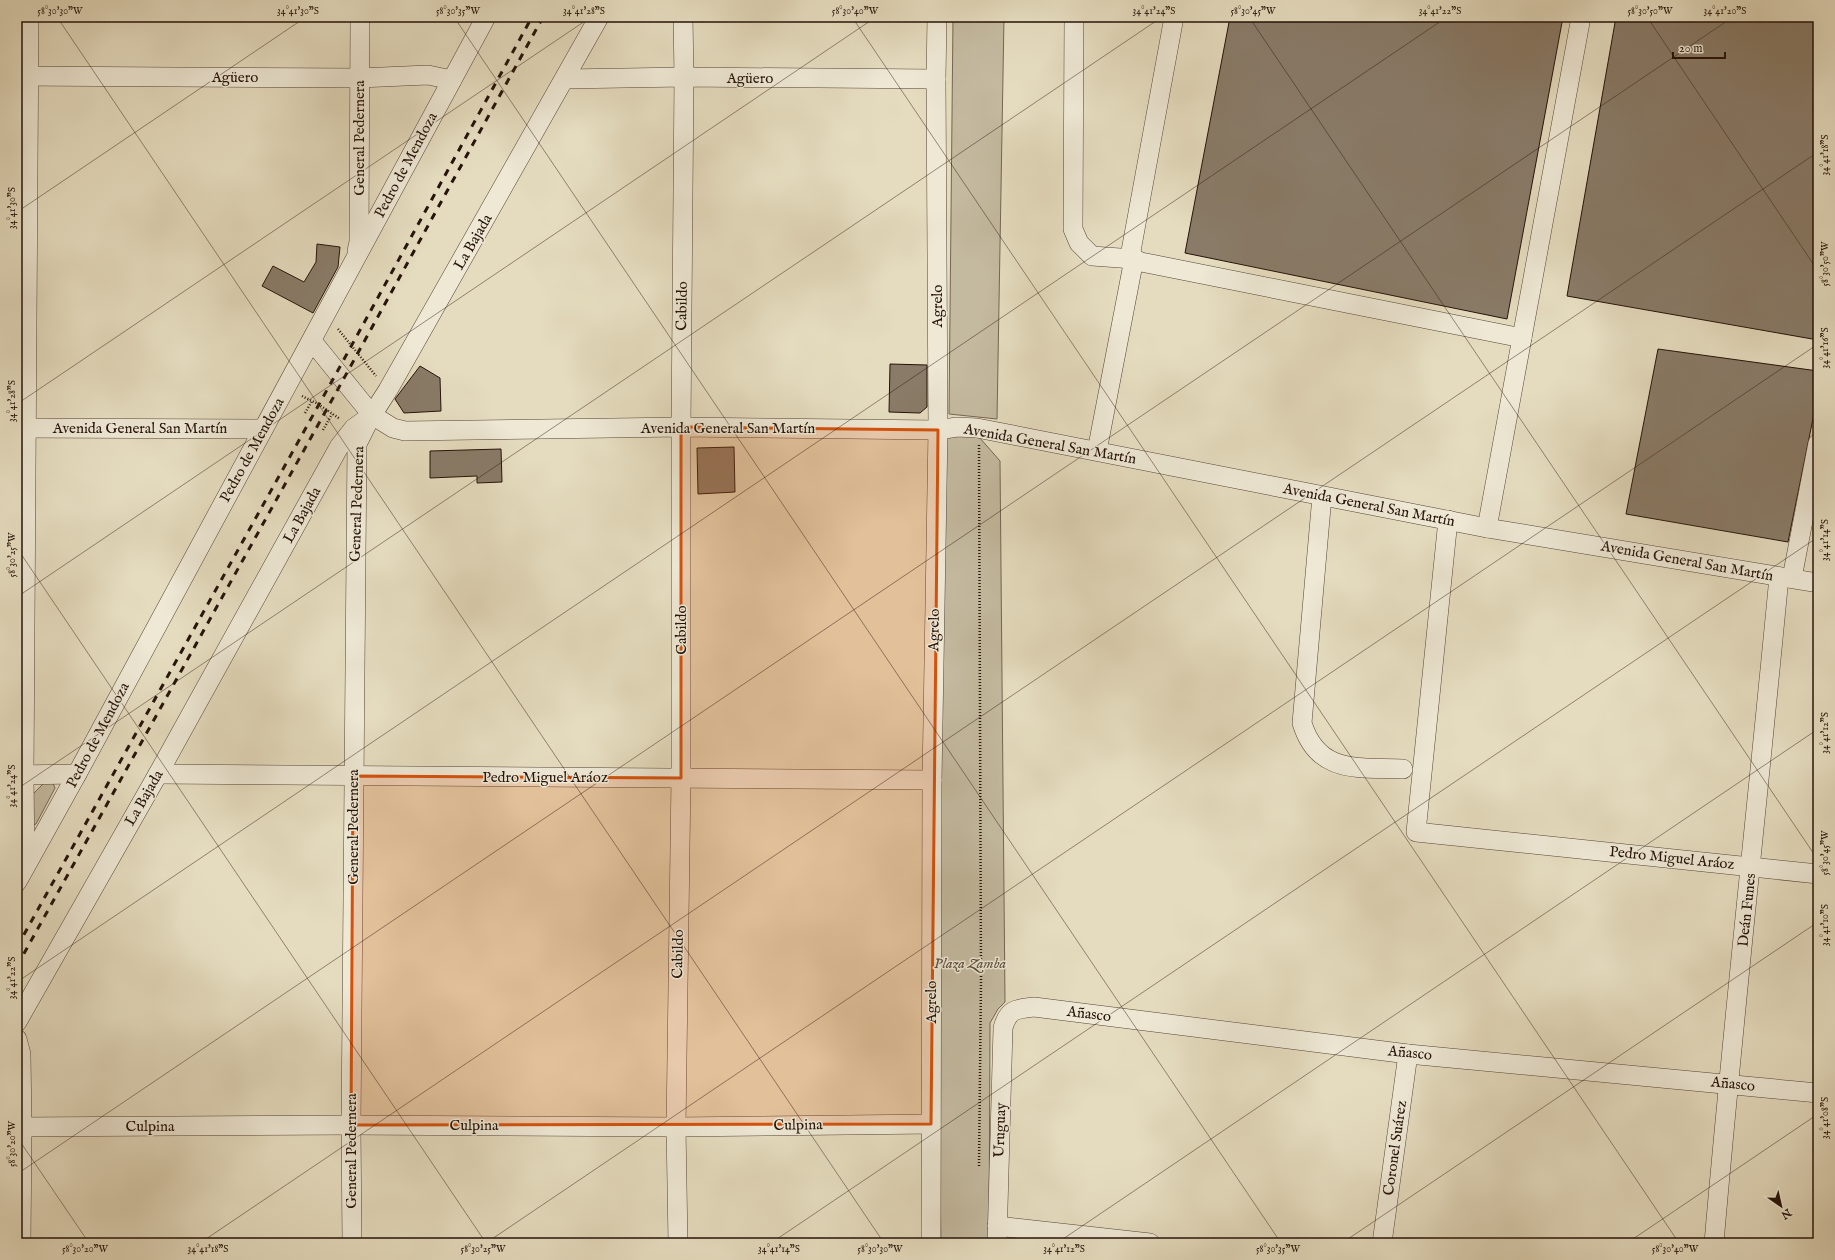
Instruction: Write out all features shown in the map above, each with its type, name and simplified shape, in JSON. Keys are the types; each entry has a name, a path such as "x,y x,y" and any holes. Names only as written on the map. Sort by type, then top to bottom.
{"street":[{"path":"21,875 23,76 29,17"},
{"name":"General Pedernera","path":"356,258 359,242 360,17"},
{"name":"Pedro de Mendoza","path":"21,875 312,341 486,17"},
{"name":"La Bajada","path":"17,1022 158,774 339,448 354,428 372,415 388,390 599,17"},
{"name":"Cabildo","path":"678,1243 676,1127 681,778 680,426 684,77 683,17"},
{"name":"Agrelo","path":"932,1243 932,780 938,430 937,17"},
{"path":"1074,17 1073,229 1079,243 1092,256 1134,260 1522,338"},
{"path":"1097,452 1134,260 1131,250 1174,17"},
{"path":"1487,528 1581,17"},
{"name":"Agüero","path":"23,76 359,78 428,75 452,80"},
{"name":"Agüero","path":"565,78 684,77 936,79"},
{"name":"Avenida General San Martín","path":"312,341 372,415 392,428 405,432 680,426 938,430 957,427 977,428 1487,528 1818,583"},
{"name":"General Pedernera","path":"352,1243 351,1125 356,444 372,415"},
{"name":"Avenida General San Martín","path":"22,428 263,429"},
{"name":"Deán Funes","path":"1714,1243 1728,1084 1751,866 1786,578 1818,443"},
{"path":"1322,496 1302,723 1305,734 1315,749 1329,761 1341,766 1403,769"},
{"name":"Pedro Miguel Aráoz","path":"1448,520 1416,832 1573,847 1818,874"},
{"path":"21,775 77,774"},
{"name":"Pedro Miguel Aráoz","path":"158,774 834,778 932,780"},
{"name":"Añasco","path":"1006,1016 1017,1009 1034,1007 1408,1054 1818,1093"},
{"name":"Uruguay","path":"997,1234 1002,1043 1006,1016"},
{"path":"17,1039 21,1054 21,1243"},
{"name":"Coronel Suárez","path":"1382,1243 1408,1054"},
{"name":"Culpina","path":"20,1127 351,1125 676,1127 931,1124"},
{"path":"997,1234 1150,1243"}],"path":[{"path":"326,313 351,346 388,390"},
{"path":"286,388 312,401 354,428"},
{"path":"305,413 312,401"},
{"path":"323,430 332,414"},
{"path":"979,437 981,963 979,1171"}],"highlighted area":[{"path":"681,427 938,430 931,1124 351,1125 353,776 681,778"}],"green space":[{"path":"953,17 1004,17 997,419 949,414"},
{"name":"Plaza Zamba","path":"951,435 979,437 1000,461 1005,1002 998,1009 990,1023 989,1243 941,1243 937,996 943,440"},
{"path":"44,783 53,783 55,788 36,824 33,825 32,795"}],"building":[{"path":"1230,17 1563,17 1507,319 1185,253"},
{"path":"1616,17 1818,17 1818,340 1567,296"},
{"path":"317,244 340,247 338,267 313,313 262,286 273,266 304,282 316,262"},
{"path":"1658,349 1818,371 1818,394 1788,542 1626,514"},
{"path":"890,364 927,365 927,407 920,413 889,412"},
{"path":"420,366 440,378 441,411 404,413 395,399"},
{"path":"734,447 735,492 698,494 697,448"},
{"path":"501,449 502,482 477,483 477,476 430,478 430,451"}],"railway":[{"path":"17,947 337,372 532,17"},
{"path":"17,966 543,17"}]}
